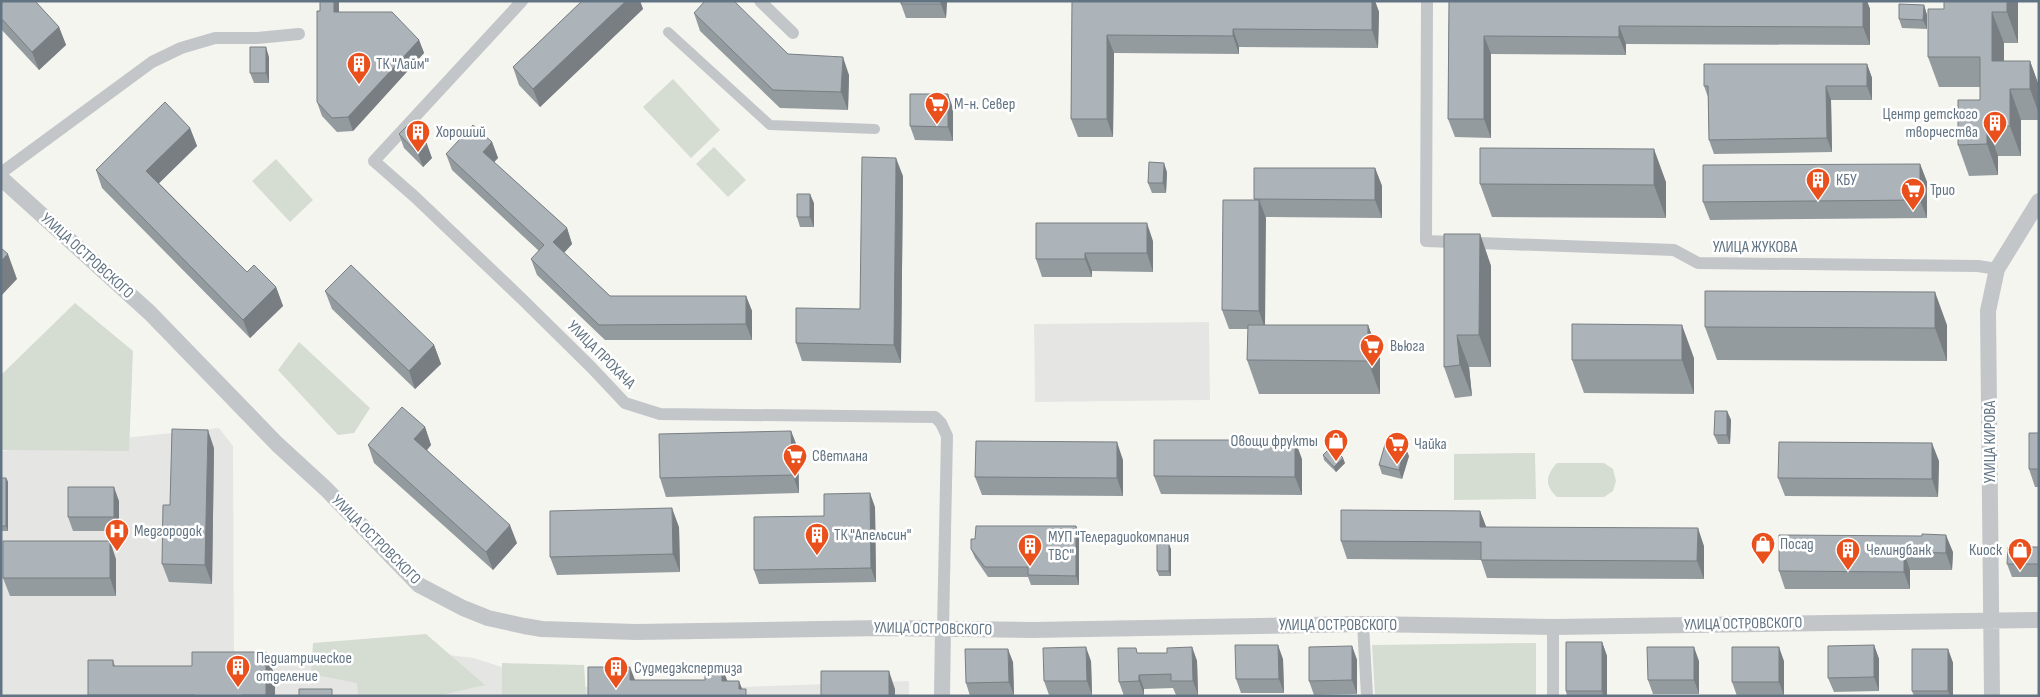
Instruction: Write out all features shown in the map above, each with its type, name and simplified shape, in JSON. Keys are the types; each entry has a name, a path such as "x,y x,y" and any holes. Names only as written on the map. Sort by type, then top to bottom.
{"street":[{"name":"УЛИЦА ПРОХАЧА","path":"522,1 374,161 415,197 508,286 626,404 660,414 935,417 941,423 947,436 943,629"},
{"path":"760,1 793,33"},
{"name":"УЛИЦА ЖУКОВА","path":"1428,1 1426,241 1674,250 1698,263 1978,266 1997,269"},
{"path":"668,32 770,126 876,129"},
{"path":"1,173 152,62 181,48 215,38 257,38 298,34"},
{"name":"УЛИЦА ОСТРОВСКОГО","path":"1,178 150,313 419,585 463,608 488,618 542,629 636,632 882,628 1032,630 1363,624 1553,627 2039,620"},
{"name":"УЛИЦА КИРОВА","path":"1992,696 1988,311 1997,269 2039,201"},
{"path":"1363,624 1367,696"},
{"path":"1553,627 1553,696"},
{"path":"942,696 943,629"}],"shaded area":[{"path":"673,79 720,130 691,158 643,107"},
{"path":"714,147 746,180 728,197 696,164"},
{"path":"276,159 313,200 290,222 252,181"},
{"path":"75,303 133,351 129,451 1,450 1,375"},
{"path":"1209,322 1210,400 1035,402 1034,324"},
{"path":"299,342 370,408 354,433 338,435 278,370"},
{"name":"Медгородок","path":"219,428 233,446 234,654 424,652 474,658 562,687 742,687 909,681 909,696 1,696 1,451"},
{"path":"1535,453 1536,499 1454,500 1454,454"},
{"path":"1557,463 1604,463 1613,469 1616,481 1613,491 1604,497 1557,497 1550,488 1548,480"},
{"path":"426,634 485,685 437,696 358,696 357,683 311,674 313,643"},
{"path":"1536,643 1536,696 1375,696 1372,645"},
{"path":"502,663 584,665 586,696 502,696"}],"building":[{"path":"1,1 35,1 59,27 32,52 1,18"},
{"name":"ТК \"Лайм\"","path":"320,1 334,1 334,12 392,12 419,40 348,117 332,118 317,102 317,11 320,11"},
{"path":"582,1 626,1 533,89 513,67"},
{"path":"705,1 734,1 788,54 843,57 841,92 773,90 694,13"},
{"path":"901,1 941,1 941,4 901,4"},
{"path":"1072,1 1372,1 1372,30 1233,29 1233,36 1107,35 1107,119 1071,119"},
{"path":"1449,1 1863,1 1863,27 1619,26 1619,37 1484,36 1484,119 1448,119"},
{"path":"1944,1 2007,1 2007,12 1992,12 1992,61 2030,61 2030,89 2010,89 2010,126 1987,126 1987,144 1958,145 1958,100 1980,100 1980,57 1928,57 1928,9 1944,9"},
{"path":"1899,4 1924,5 1923,20 1899,19"},
{"path":"250,47 266,47 266,73 250,73"},
{"path":"1704,64 1867,64 1867,86 1826,86 1827,138 1709,140 1708,86 1704,86"},
{"path":"910,94 948,94 948,127 910,126"},
{"path":"165,102 190,128 146,171 247,272 254,265 276,287 243,320 96,170"},
{"path":"408,125 427,144 418,154 399,134"},
{"path":"473,125 492,142 483,152 567,228 553,242 610,296 746,296 746,324 599,325 531,259 544,245 446,154"},
{"path":"1480,148 1654,149 1654,185 1480,184"},
{"path":"862,157 896,158 894,345 796,343 796,308 860,309"},
{"path":"1149,162 1164,163 1163,183 1148,183"},
{"path":"1920,164 1920,200 1703,202 1703,165"},
{"path":"1254,168 1375,168 1375,200 1254,199"},
{"path":"797,194 810,194 810,217 797,217"},
{"path":"1223,200 1259,200 1259,311 1222,310"},
{"path":"1036,223 1147,223 1147,253 1085,253 1085,259 1036,259"},
{"path":"1444,234 1480,234 1479,335 1457,335 1460,365 1444,367"},
{"path":"1,248 8,254 1,261"},
{"path":"351,265 434,345 409,371 325,291"},
{"path":"1705,291 1935,292 1935,328 1705,327"},
{"path":"1572,324 1682,325 1682,360 1572,360"},
{"path":"1248,325 1368,325 1368,361 1247,360"},
{"path":"402,407 425,427 414,439 510,525 486,552 368,445"},
{"path":"1715,411 1727,411 1727,435 1714,435"},
{"path":"172,429 208,430 205,565 162,564 163,505 170,505"},
{"path":"791,431 793,475 660,478 659,434"},
{"path":"2029,433 2039,433 2039,469 2029,469"},
{"path":"1154,440 1295,440 1295,477 1154,476"},
{"path":"976,441 1117,442 1117,478 975,477"},
{"path":"1386,441 1405,446 1399,470 1379,465"},
{"path":"1779,442 1932,443 1932,479 1778,478"},
{"path":"1332,446 1343,458 1334,467 1323,455"},
{"path":"1,478 6,478 6,526 1,526"},
{"path":"68,487 114,487 114,517 68,517"},
{"name":"ТК \"Апельсин\"","path":"870,493 871,568 754,570 754,517 824,516 824,494"},
{"path":"672,508 673,554 550,557 550,511"},
{"path":"1341,510 1480,511 1480,527 1698,528 1697,561 1481,560 1481,542 1341,541"},
{"name":"МУП \"Телерадиокомпания ТВС\"","path":"976,526 1076,526 1076,576 1028,575 1028,567 985,567 971,549 971,539 975,539"},
{"path":"1922,534 1946,535 1946,553 1904,552 1904,572 1779,571 1779,535 1922,536"},
{"path":"3,541 110,541 110,578 3,578"},
{"path":"1157,544 1169,544 1169,571 1157,571"},
{"path":"2008,547 2039,547 2039,564 2007,564"},
{"path":"1566,642 1602,642 1602,691 1566,691"},
{"path":"1235,645 1278,645 1279,679 1236,679"},
{"path":"1874,645 1874,677 1828,678 1828,646"},
{"path":"1352,646 1352,680 1309,681 1309,647"},
{"path":"1086,647 1087,681 1044,681 1043,648"},
{"path":"1192,647 1193,681 1171,681 1171,674 1139,675 1139,681 1119,682 1118,648 1136,648 1137,653 1167,653 1167,648"},
{"path":"1647,647 1694,647 1694,680 1648,680"},
{"path":"1732,647 1779,647 1779,682 1732,682"},
{"path":"965,649 1008,649 1009,682 966,683"},
{"path":"1912,649 1948,649 1948,691 1912,691"},
{"path":"192,652 266,652 266,695 88,695 88,660 113,660 113,666 192,666"},
{"path":"588,667 630,667 630,680 705,680 705,667 722,667 722,681 739,681 739,689 746,689 746,696 588,696"},
{"path":"821,671 889,671 889,696 821,696"},
{"path":"299,689 332,689 332,696 299,696"}],"place":[{"name":"ТК \"Лайм\"","path":"359,85"},
{"name":"М-н. Север","path":"937,125"},
{"name":"Центр детского творчества","path":"1995,144"},
{"name":"Хороший","path":"418,153"},
{"name":"КБУ","path":"1818,201"},
{"name":"Трио","path":"1913,211"},
{"name":"Вьюга","path":"1372,367"},
{"name":"Овощи фрукты","path":"1336,462"},
{"name":"Чайка","path":"1397,465"},
{"name":"Светлана","path":"795,477"},
{"name":"Медгородок","path":"117,552"},
{"name":"ТК \"Апельсин\"","path":"817,556"},
{"name":"Посад","path":"1763,565"},
{"name":"МУП \"Телерадиокомпания ТВС\"","path":"1030,567"},
{"name":"Челиндбанк","path":"1848,571"},
{"name":"Киоск","path":"2020,571"},
{"name":"Педиатрическое отделение","path":"238,688"},
{"name":"Судмедэкспертиза","path":"616,689"}]}
